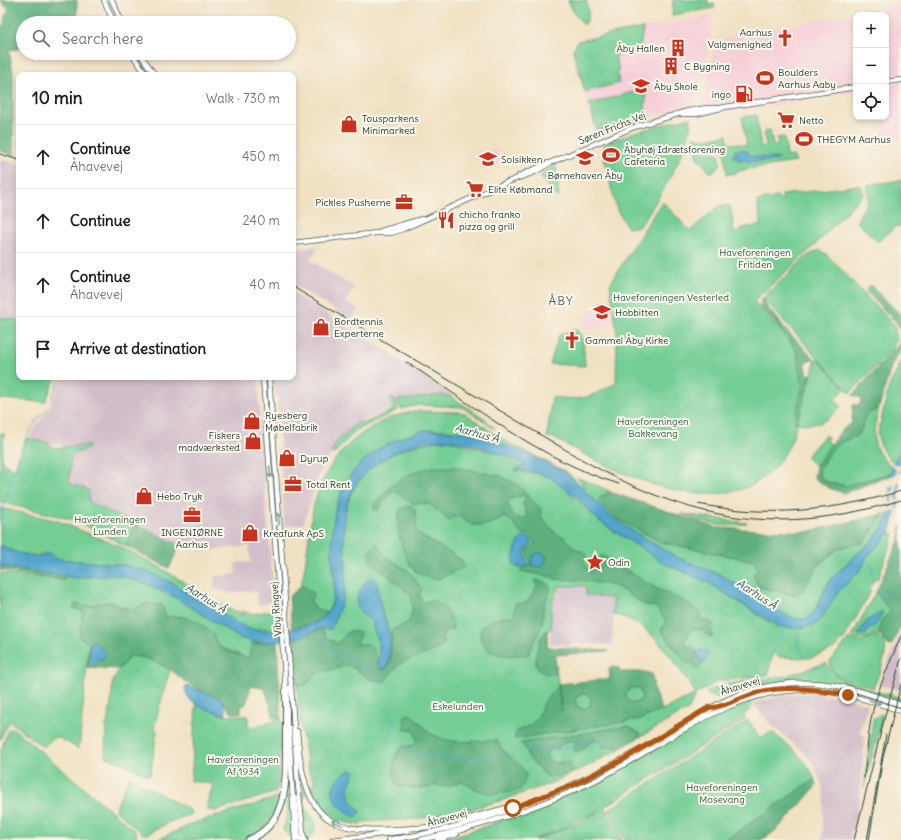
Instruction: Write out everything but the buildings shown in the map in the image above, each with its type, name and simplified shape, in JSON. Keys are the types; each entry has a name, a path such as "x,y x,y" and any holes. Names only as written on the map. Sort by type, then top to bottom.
{"highway":[{"path":"249,840 268,828 280,809 285,790 286,688"}],"main road":[{"path":"104,0 111,16"},
{"path":"112,0 119,16"},
{"path":"136,60 145,72"},
{"path":"144,60 153,72"},
{"path":"889,82 901,80"},
{"name":"Søren Frichs Vej","path":"296,244 378,233 428,218 510,181 532,169 634,127 679,114 688,115 717,108 853,87"},
{"name":"Viby Ringvej","path":"263,380 284,628 286,688 295,786"},
{"name":"Viby Ringvej","path":"269,380 284,628"},
{"path":"267,431 273,430"},
{"name":"Viby Ringvej","path":"285,642 289,661 295,786 295,840"},
{"path":"289,661 294,689 297,735 305,781 314,805 326,818 347,827 370,830 430,827"},
{"name":"Åhavevej","path":"393,840 500,813 575,784 624,759 739,694 758,688 804,683 849,689 901,705"},
{"path":"713,708 750,694 769,690 795,688 853,696 901,711"},
{"name":"Åhavevej","path":"420,840 497,820 577,788 650,750 713,708"},
{"name":"Viby Ringvej","path":"295,793 303,840"},
{"path":"332,840 397,833 430,827 470,818 538,796 545,796"},
{"path":"437,840 496,823 497,820"}],"shaded area":[{"path":"895,5 901,6 901,137 883,140 880,120 889,120 889,12 859,12"},
{"path":"853,13 853,92 699,117 715,45 726,38"},
{"name":"Åby Skole","path":"711,15 713,16 711,36 697,100 691,106 646,118 598,136 596,135 572,50 577,40"},
{"name":"Solsikken","path":"494,147 501,162 484,171 476,155"},
{"name":"Børnehaven Åby","path":"588,152 594,154 595,159 578,164 576,157"},
{"path":"0,159 16,164 16,319 0,316"},
{"path":"320,245 309,260 354,287 345,302 358,309 351,319 296,287 296,249"},
{"path":"296,295 382,348 453,396 388,409 361,421 340,440 321,470 303,524 284,526 278,400 274,389 273,380 296,380"},
{"name":"Hobbitten","path":"602,299 606,302 611,301 615,326 585,330 584,320"},
{"path":"61,380 258,380 262,459 274,599 259,606 255,591 230,593 214,589 215,576 236,574 235,563 251,562 249,546 214,550 198,549 180,545 89,502 90,490 63,488 66,446 48,443 29,437 50,406"},
{"path":"559,586 587,586 614,598 612,645 571,643 571,646 550,643 551,605 558,593"},
{"path":"901,631 901,690 879,685"},
{"path":"804,693 836,696 868,704 860,732 865,737 859,804 850,840 822,840 824,797 822,785 815,766 804,752 773,726 752,703 786,695"}],"green space":[{"path":"0,0 77,0 77,16 16,16 16,49 9,50 13,73 13,155 0,151 0,27 4,25 5,16 9,10"},
{"path":"568,0 586,0 589,12 584,25 574,13"},
{"path":"673,0 708,0 708,5 714,4 715,8 672,15"},
{"path":"643,28 640,48 615,56 619,71 617,72 619,83 585,92 573,50 578,41"},
{"path":"632,92 646,96 645,116 602,134 597,131 589,104"},
{"path":"756,115 761,147 766,146 764,131 770,130 773,146 778,145 777,138 784,137 787,157 793,156 796,162 747,169 727,175 724,150 694,142 695,137 704,139 727,135 728,143 747,145 742,117"},
{"path":"687,118 690,119 690,129 687,142 672,173 640,226 628,228 617,210 602,150 604,148 603,145 635,132"},
{"path":"698,149 719,154 720,165 711,173 696,156"},
{"path":"556,166 558,198 541,177 543,173"},
{"path":"901,180 901,226 895,227 878,242 858,223 859,216 868,201 868,185"},
{"path":"860,185 864,193 817,243 754,301 797,349 804,381 799,417 816,360 818,359 845,389 835,399 841,406 826,420 812,424 797,423 789,446 768,474 741,489 711,494 678,491 644,481 611,468 554,438 547,437 552,397 572,399 586,397 616,383 617,334 610,284 662,201 690,231 719,206 730,205 735,235 742,228 761,225 757,201 777,197 783,202 782,195"},
{"path":"819,250 826,254 894,325 897,339 892,350 850,393 763,298 807,256"},
{"path":"870,285 901,315 901,331 896,322 866,291"},
{"path":"761,298 783,327 816,360 804,363 808,375 811,374 797,423 794,422 802,388 796,350 775,322 761,307"},
{"path":"0,318 16,321 16,380 55,380 45,402 0,399"},
{"path":"576,329 583,338 585,366 550,364 559,335"},
{"path":"901,342 901,350 892,364 879,407 866,415 860,432 856,436 841,442 827,456 819,473 821,478 827,482 846,486 891,473 890,476 844,493 829,488 814,478 816,466 842,430 852,423 853,405 860,405 861,398 853,395"},
{"path":"901,362 901,447 894,463 887,457 883,450 878,433 889,387"},
{"path":"441,395 450,396 484,418 495,429 462,407 419,405 401,409 398,400"},
{"path":"390,397 396,400 398,410 355,431 333,455 331,452 338,440 358,422 364,423 394,409"},
{"path":"879,407 875,425 874,440 879,454 893,467 891,473 846,486 826,482 821,478 819,473 827,456 841,442 856,436 860,432 866,415"},
{"path":"415,411 465,413 503,440 567,472 584,487 582,482 576,477 610,491 598,500 616,518 661,542 755,561 758,569 759,587 794,595 803,590 819,564 839,548 864,542 884,514 889,514 884,525 877,534 834,576 827,585 812,614 809,617 798,619 786,615 721,575 674,556 631,530 612,517 566,473 553,466 517,450 462,432 425,430 400,439 345,481 335,510 332,544 334,586 332,603 327,613 315,608 301,585 315,500 327,472 345,448 369,429 390,418"},
{"name":"Haveforeningen Lunden","path":"0,433 4,434 2,461 6,465 15,469 27,438 48,443 54,448 89,445 89,448 71,455 69,483 89,490 89,502 135,524 126,546 75,520 0,502"},
{"path":"825,435 828,437 826,441 832,445 816,466 806,457"},
{"path":"269,438 276,497 284,631"},
{"name":"Eskelunden","path":"448,440 514,458 526,465 518,468 525,473 539,473 562,485 598,520 613,531 688,574 709,583 768,621 788,628 807,628 838,592 857,574 866,558 890,533 894,534 878,579 876,578 869,589 871,591 844,639 834,649 810,658 779,657 773,652 768,675 718,681 696,694 689,709 594,763 549,784 500,801 466,810 418,819 352,824 336,820 323,811 313,798 310,789 313,787 314,781 309,772 300,721 293,639 335,623 336,614 345,586 343,531 345,513 350,496 359,481 370,469 383,459 398,451 431,442","holes":["559,586 586,586 586,595 613,598 613,615 635,622 652,635 674,661 695,694 641,719 564,731 554,649 547,646 547,631 551,629 551,605","380,604 387,624 378,639 373,628"]},
{"path":"432,467 455,467 501,476 519,486 540,508 542,518 557,535 563,536 577,550 586,555 584,561 587,569 598,569 602,563 600,556 602,555 652,586 687,603 701,613 700,619 713,623 712,637 707,635 703,630 693,628 685,640 686,645 694,647 700,661 703,664 696,668 691,662 687,664 661,631 666,621 656,607 644,605 616,586 587,581 554,579 554,577 519,571 530,564 530,560 526,552 535,544 532,536 520,533 512,521 508,518 504,517 492,523 483,525 475,525 460,517 453,517 449,521 430,504 412,503 395,491 383,501 378,511 374,510 374,504 399,480","holes":["524,495 526,499 523,504 527,515 525,518 520,519 513,515 507,503 510,499","543,554 547,557 544,564 534,566 531,564 534,560 533,557"]},
{"path":"610,492 717,528 806,532 884,514 864,542 838,548 819,564 803,590 794,595 759,587 753,574 758,569 755,561 661,542 616,518 598,500"},
{"path":"411,506 415,509 417,533 462,560 464,567 436,580 420,574 413,569 409,563 400,539 398,522 401,509"},
{"path":"0,508 58,521 119,546 158,566 225,608 239,612 243,616 241,611 252,614 276,610 277,629 248,629 168,581 143,570 125,565 57,559 45,553 40,555 28,555 11,550 0,545"},
{"path":"682,514 747,523 731,526 714,524"},
{"path":"135,524 180,545 169,568 126,546"},
{"path":"901,526 901,624 892,645 889,646 881,635 879,629 881,620 891,612 876,592 900,538"},
{"path":"375,544 377,544 385,556 410,572 422,589 419,595 421,600 424,602 433,600 447,612 453,624 453,629 444,633 442,640 445,641 438,649 401,664 384,682 370,679 349,665 315,674 306,685 298,686 293,656 293,639 322,629 326,637 337,644 349,631 360,632 358,644 372,646 381,670 386,669 390,662 392,630 409,622 412,611 411,595 370,561 370,552"},
{"path":"0,566 65,576 64,580 0,570"},
{"path":"0,573 64,580 65,576 77,578 116,575 135,580 173,596 240,638 255,642 277,642 251,644 249,659 219,647 212,632 181,616 166,617 148,603 131,610 109,602 83,607 89,643 79,749 56,736 43,747 9,721 0,740"},
{"path":"535,580 547,583 551,588 544,605 542,625 528,655 495,654 485,647 480,641 481,627 492,620 514,615 515,604 526,603 537,587"},
{"path":"301,585 314,594 310,601 315,608 327,613 313,624 292,628 289,596"},
{"path":"876,592 891,612 882,622 880,628 881,635 874,635 866,639 852,636"},
{"path":"109,602 131,610 148,603 162,605 166,617 184,617 198,622 210,632 219,647 249,659 251,644 277,642 281,718 274,718 265,689 251,686 246,704 241,707 241,713 232,713 220,698 205,693 186,682 170,669 147,658 130,656 119,669 87,667 89,643 79,637 83,611 73,608 75,604 80,604 83,607"},
{"path":"547,630 547,647 609,651 555,655 556,674 543,673 537,666 536,656 541,638"},
{"path":"873,637 881,638 885,642 885,649 882,667 873,688 853,683 835,673 831,667 830,661 850,638 864,641"},
{"path":"130,656 147,658 170,669 154,727 157,731 150,776 105,756 106,726 110,712 113,681 119,669"},
{"path":"826,663 832,672 849,683 901,698 901,702 841,686 802,682 782,682 761,685 716,698 707,694 708,691 726,684 786,676"},
{"path":"613,667 619,668 621,672 645,672 652,674 654,691 662,710 641,719 514,739 517,731 531,725 538,717 544,702 558,686 561,711 559,684 610,679 609,669","holes":["635,687 640,690 642,696 639,702 633,703 627,700 626,694 629,689","581,694 587,694 591,699 590,706 585,709 579,708 575,703 576,697"]},
{"path":"634,687 640,689 642,695 640,701 634,703 628,701 626,695 628,689"},
{"path":"583,693 589,695 591,701 589,707 583,709 577,707 575,701 577,695"},
{"path":"748,701 752,704 750,706 751,709 744,714 745,719 604,807 622,840 535,840 579,823 600,810 561,829 532,840 441,840 485,827 570,794 629,765 713,717"},
{"name":"Haveforeningen Af 1934","path":"196,706 224,715 248,716 248,728 282,719 278,784 276,792 215,811 206,810 213,784 191,781"},
{"path":"409,714 429,732 447,740 463,742 497,740 502,749 523,768 526,773 525,780 520,790 495,794 477,790 461,781 448,787 434,785 428,788 401,787 397,785 393,774 396,755 402,746 413,746 417,740 413,729 404,730 405,716"},
{"path":"881,714 883,715 864,788 873,720"},
{"name":"Haveforeningen Mosevang","path":"748,720 760,738 772,732 798,754 809,767 816,783 736,840 625,840 608,810"},
{"path":"628,726 641,734 633,741 619,746 604,747 599,739 592,741 578,753 573,750 576,742 573,741 566,742 554,749 549,747 546,754 547,758 554,763 567,762 573,767 572,772 560,776 547,777 528,757 526,749 520,743"},
{"path":"13,728 135,831 137,838 134,840 0,840 0,753 8,730"},
{"path":"129,777 190,810 191,814 169,822 148,834 143,834 115,810"},
{"path":"815,779 817,785 774,832 759,840 725,840"},
{"path":"305,789 305,805 316,824 309,840 306,840 301,791"},
{"path":"291,795 293,840 283,830 288,811 285,801 287,796"},
{"path":"279,797 281,798 276,812 263,829 243,840 157,840 194,823"}],"water":[{"path":"742,149 747,151 751,156 780,159 770,161 747,161 735,158 732,155 737,153 734,151"},
{"path":"425,430 474,434 517,450 553,466 566,473 612,517 631,530 674,556 721,575 786,615 798,619 809,617 813,614 830,580 873,540 885,524 890,510 890,476 901,447 898,504 890,533 866,558 857,574 838,592 822,618 816,624 797,629 778,626 709,583 665,564 598,520 577,497 551,478 539,473 515,470 526,465 499,453 467,443 448,440 434,440 403,448 375,465 363,476 354,488 348,501 345,513 345,585 342,602 334,624 330,630 322,628 306,635 277,642 255,642 240,638 173,596 135,580 116,575 77,578 0,566 0,545 11,551 36,557 50,553 57,559 125,565 143,570 168,581 248,629 279,630 303,627 322,619 331,606 334,592 332,531 336,509 342,490 352,473 365,459 382,447"},
{"path":"524,536 530,538 532,543 524,552 528,565 516,567 513,563 515,552 519,540"},
{"path":"540,552 547,557 542,567 531,565 533,556"},
{"path":"373,578 377,581 382,612 391,638 389,660 386,669 382,669 379,666 378,638 373,630 373,623 360,612 357,606 358,596 362,586 365,582"},
{"path":"883,612 876,624 867,631 866,635 858,634 868,620"},
{"path":"94,641 106,653 104,658 97,660 92,665 89,662 91,643"},
{"path":"700,649 709,653 704,663 700,661 697,653"},
{"path":"187,686 220,698 224,703 226,715 195,704 186,694 185,687"},
{"path":"350,770 355,771 348,792 355,806 360,811 356,818 337,804 332,792 336,780"}],"pier":[{"path":"892,463 897,466 901,465 898,473 901,473 901,482 897,483 897,491 901,490 901,493 896,494 896,500 900,499 900,502 896,503 895,507 898,513 894,510 887,513 887,510 893,506 893,504 887,506 888,503 893,501 894,495 888,497 888,493 894,491 895,485 888,487 888,477 896,475 896,469 891,465"}],"waterway":[{"path":"0,317 16,320"},
{"path":"51,400 59,380"},
{"path":"16,465 28,435 47,409"},
{"path":"0,517 15,469"},
{"path":"865,559 871,563 871,587"},
{"path":"879,591 893,596"},
{"path":"897,599 901,598"},
{"path":"770,658 781,637 783,628"},
{"path":"797,629 798,644 804,657"},
{"path":"325,636 324,645 329,649 363,665 383,681"},
{"path":"390,710 394,724 390,738"},
{"path":"386,741 389,737"},
{"path":"526,750 548,751 592,742 618,740"},
{"path":"401,747 414,752 440,757 467,759 507,755"}],"tram line":[{"path":"869,840 883,757 901,684"}],"railway":[{"path":"0,154 16,159"},
{"path":"296,289 581,459 622,480 661,497 699,509 736,517 775,520 815,518 856,511 901,500"},
{"path":"406,362 483,414 535,446 590,474 619,484"},
{"path":"698,504 749,511 800,510 826,508 876,498 901,491"},
{"path":"864,778 869,730 875,702 901,636"},
{"path":"854,840 885,715 901,659"},
{"path":"867,840 886,735"}],"place":[{"name":"Aarhus Valgmenighed","path":"785,38"},
{"name":"Åby Hallen","path":"678,48"},
{"name":"C Bygning","path":"671,66"},
{"name":"Boulders Aarhus Aaby","path":"765,78"},
{"name":"Åby Skole","path":"641,86"},
{"name":"ingo","path":"744,94"},
{"name":"Netto","path":"786,120"},
{"name":"Tousparkens Minimarked","path":"349,124"},
{"name":"THEGYM Aarhus","path":"804,139"},
{"name":"Åbyhøj Idrætsforening Cafeteria","path":"611,155"},
{"name":"Børnehaven Åby","path":"585,158"},
{"name":"Solsikken","path":"488,159"},
{"name":"Elite Købmand","path":"475,189"},
{"name":"Pickles Pusherne","path":"404,202"},
{"name":"chicho franko pizza og grill","path":"446,220"},
{"name":"Hobbitten","path":"602,312"},
{"name":"Bordtennis Experterne","path":"321,327"},
{"name":"Gammel Åby Kirke","path":"572,340"},
{"name":"Ryesberg Møbelfabrik","path":"252,421"},
{"name":"Fiskers madværksted","path":"253,441"},
{"name":"Dyrup","path":"287,458"},
{"name":"Total Rent","path":"293,484"},
{"name":"Hebo Tryk","path":"144,496"},
{"name":"INGENIØRNE Aarhus","path":"192,515"},
{"name":"Kreafunk ApS","path":"250,533"},
{"name":"Odin","path":"595,562"}],"district":[{"name":"ÅBY","path":"561,300"}],"route":[{"path":"513,808 539,799 589,777 624,759 710,707 717,708 732,700 777,688 795,688 848,695"}],"park label":[{"name":"Haveforeningen Fritiden","path":"755,258"},
{"name":"Haveforeningen Vesterled","path":"671,297"},
{"name":"Haveforeningen Bakkevang","path":"653,426"}],"water label":[{"name":"Aarhus Å","path":"477,433"},
{"name":"Aarhus Å","path":"757,594"},
{"name":"Aarhus Å","path":"206,598"}]}
